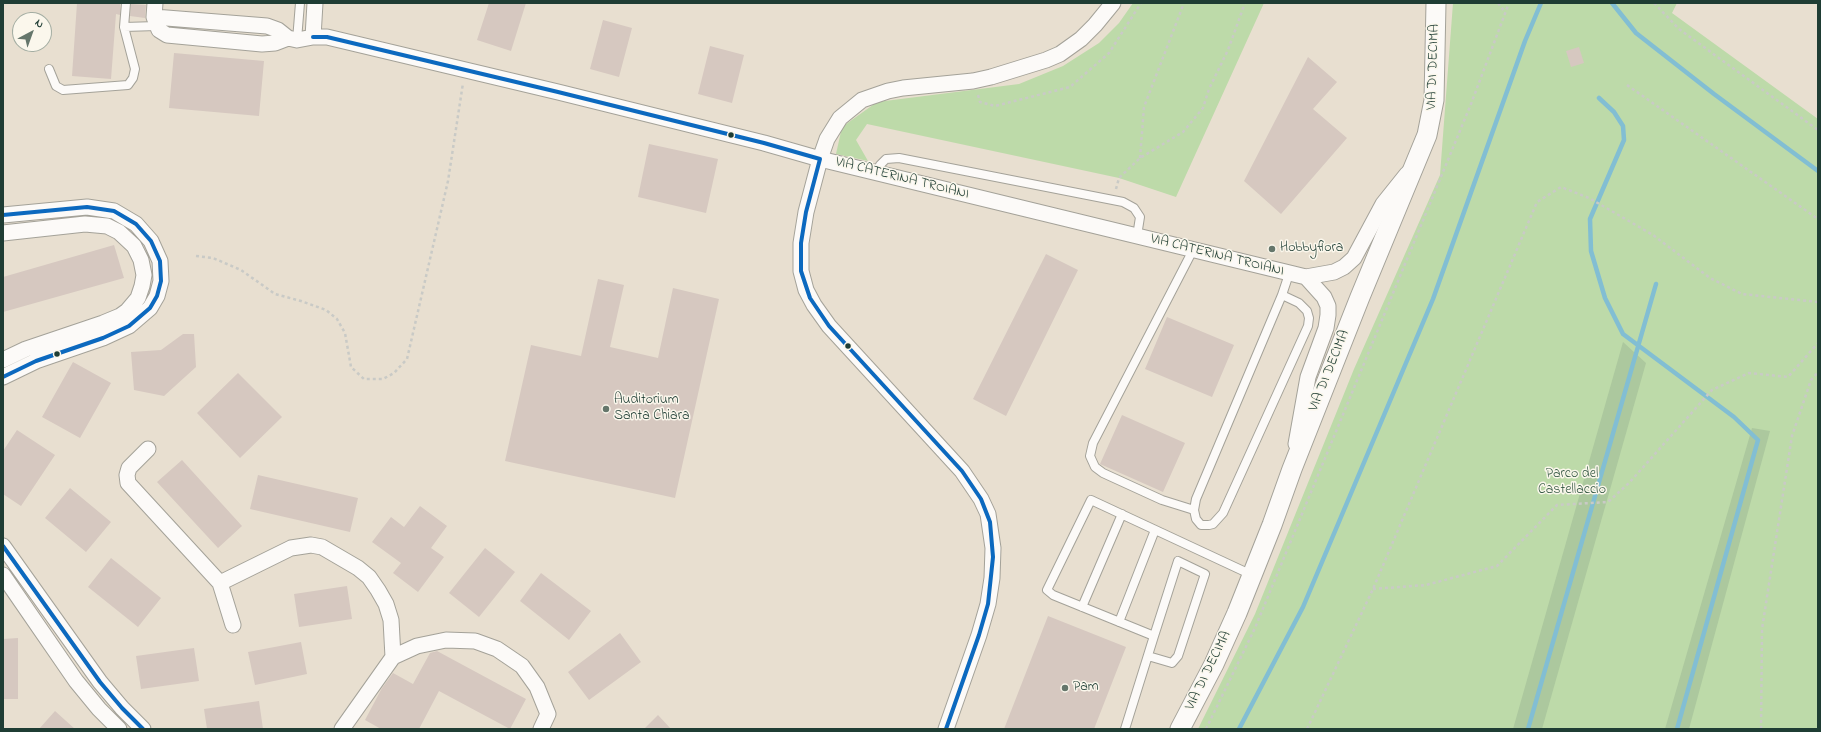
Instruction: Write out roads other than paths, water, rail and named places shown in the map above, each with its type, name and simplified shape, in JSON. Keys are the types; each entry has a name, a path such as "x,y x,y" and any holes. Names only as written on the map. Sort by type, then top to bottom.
{"street":[{"path":"313,37 315,3"},
{"path":"946,729 980,634 988,604 993,556 990,522 981,499 962,471 829,326 810,298 801,271 801,243 806,212 827,138 838,121 862,100 888,91 903,88 973,81 1023,68 1060,54 1088,33 1113,3"},
{"name":"VIA DI DECIMA","path":"1180,729 1226,638 1272,525 1292,469 1357,304 1427,135 1434,100 1436,3"},
{"path":"155,16 267,26 278,30 292,39"},
{"name":"VIA CATERINA TROIANI","path":"292,39 327,37 1306,277 1334,272 1344,267 1354,258 1383,204 1416,164"},
{"path":"3,215 87,207 104,208 118,212 136,224 154,245 160,261 161,282 158,296 150,308 129,326 109,336 36,361 3,377"},
{"path":"3,233 84,224 107,226 123,235 137,250 142,263 144,275 138,298 127,311 120,316 26,349 3,360"},
{"path":"1292,469 1308,377 1326,328 1328,315 1328,306 1324,297 1306,277"},
{"path":"148,449 129,468 127,475 128,483 220,583 233,625"},
{"path":"220,583 295,546 311,544 322,547 358,568 369,577 378,590 386,604 391,620 393,657"},
{"path":"3,546 105,688 143,729"},
{"path":"3,575 82,689 119,729"},
{"path":"30,614 44,605"},
{"path":"342,729 393,657 418,646 446,640 475,641 497,649 522,666 538,687 548,714 541,729"}],"lane":[{"path":"49,69 56,86 63,90 128,85 134,78 135,69 124,27 126,3"},
{"path":"292,39 300,3"},
{"path":"124,27 155,16"},
{"path":"877,172 880,165 886,159 899,158 1123,202 1134,208 1140,217 1137,236"},
{"path":"1193,250 1093,443 1090,456 1095,468 1103,473 1162,500 1194,510"},
{"path":"1282,295 1299,303 1307,311 1309,318 1306,331 1220,518 1213,524 1205,526 1199,522 1194,510 1196,499 1282,295 1289,274"},
{"path":"1154,636 1053,595 1047,590 1091,500 1252,575"},
{"path":"1082,607 1122,514"},
{"path":"1119,622 1155,530"},
{"path":"1125,729 1154,636 1178,561 1205,574 1178,656 1172,664 1148,656"}],"waterway":[{"path":"1239,729 1303,607 1433,299 1525,41 1541,3"},
{"path":"1612,3 1636,33 1714,94 1818,171"},
{"path":"1599,98 1614,112 1623,126 1624,140 1590,219 1591,251 1605,298 1623,334 1734,417 1758,440 1677,729"},
{"path":"1528,729 1656,284"}],"place":[{"name":"Hobbyflora","path":"1272,249"},
{"name":"Auditorium Santa Chiara","path":"606,409"},
{"name":"Pam","path":"1065,688"}],"park label":[{"name":"Parco del Castellaccio","path":"1572,484"}]}
